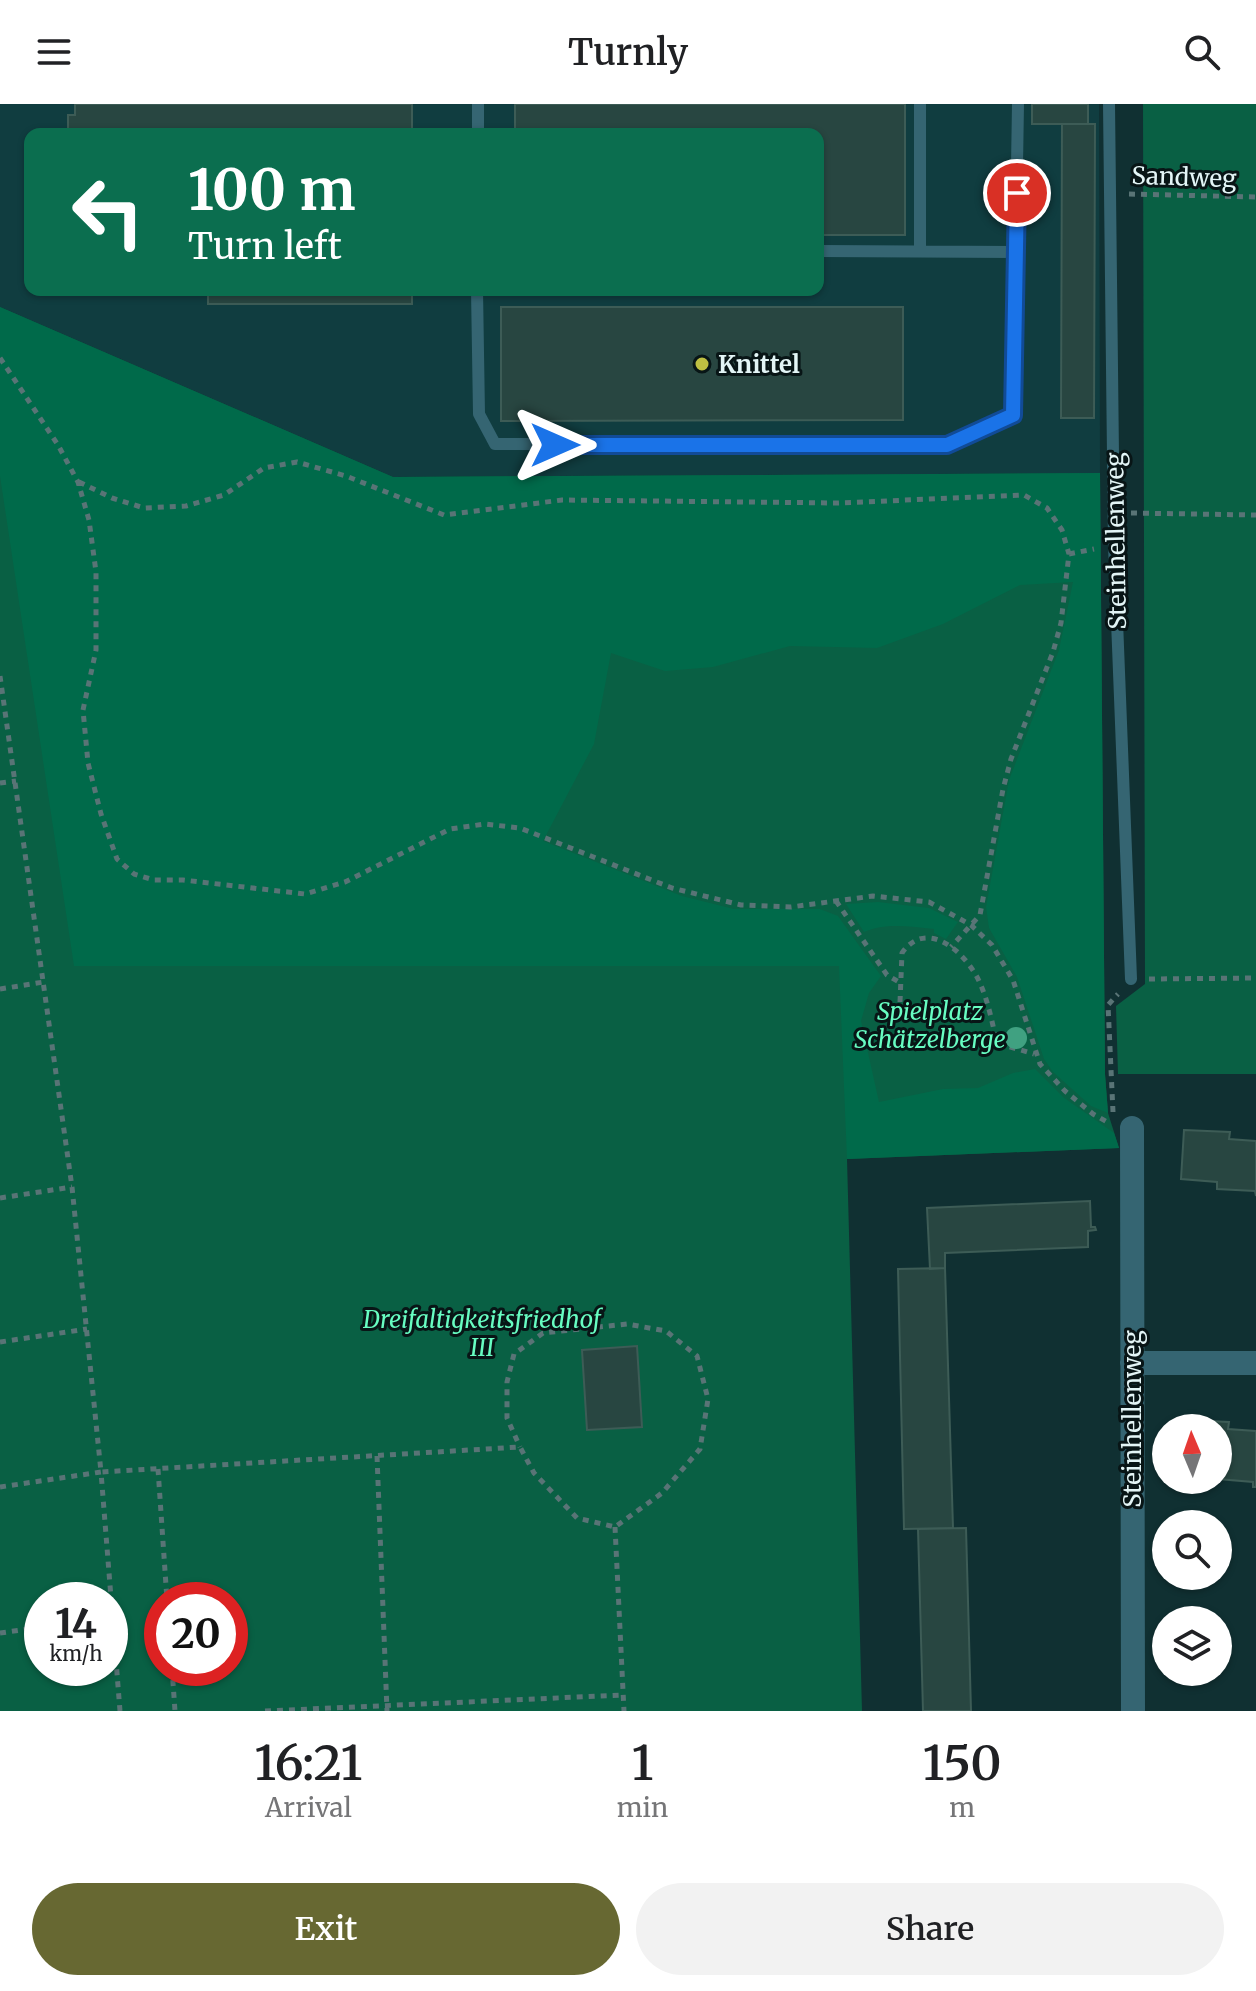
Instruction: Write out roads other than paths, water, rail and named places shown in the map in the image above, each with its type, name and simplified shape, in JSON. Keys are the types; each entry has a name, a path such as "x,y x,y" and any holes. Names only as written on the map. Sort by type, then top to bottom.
{"street":[{"name":"Steinhellenweg","path":"1132,1128 1133,1711"},
{"path":"1132,1363 1256,1363"}],"lane":[{"path":"478,104 478,128"},
{"path":"920,104 920,251"},
{"path":"477,296 479,414 495,444 947,445 1013,415 1018,104"},
{"name":"Steinhellenweg","path":"1109,104 1114,512 1131,979"},
{"path":"824,251 1016,252"}],"place":[{"name":"Knittel","path":"702,364"}],"park label":[{"name":"Spielplatz Schätzelberge","path":"930,1025"},
{"name":"Dreifaltigkeitsfriedhof III","path":"482,1333"}]}
